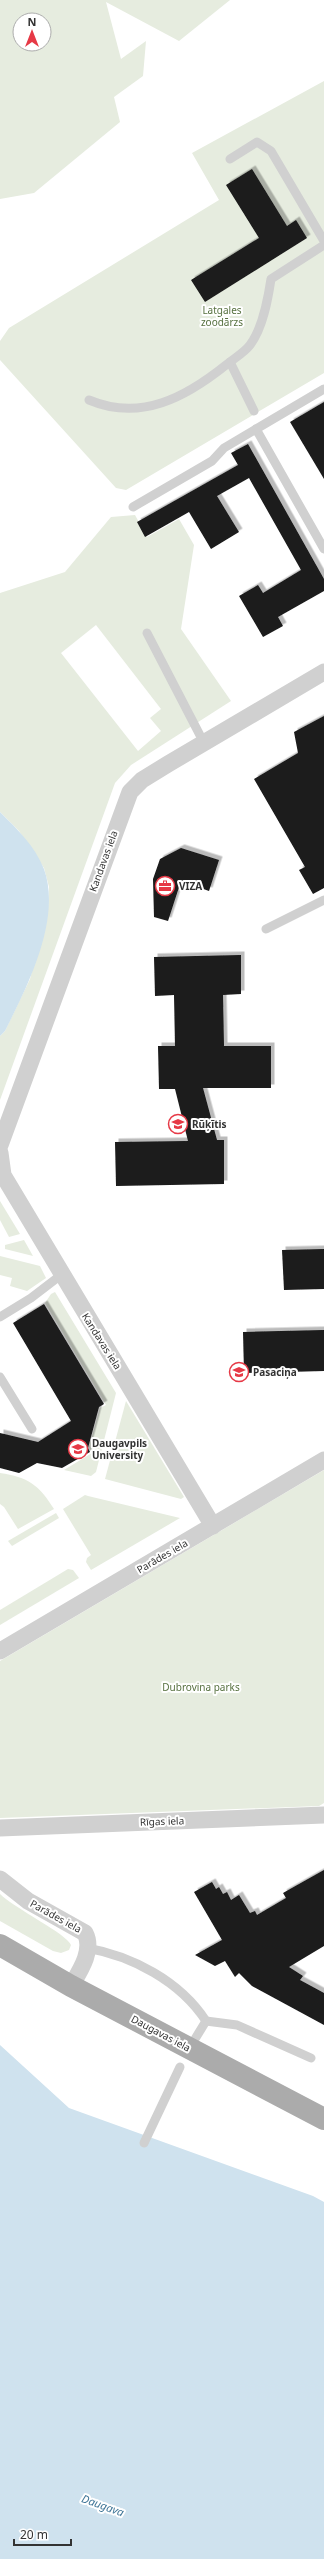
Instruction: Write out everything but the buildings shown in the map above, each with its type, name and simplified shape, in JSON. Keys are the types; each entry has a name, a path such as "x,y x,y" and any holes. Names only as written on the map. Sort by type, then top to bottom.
{"main road":[{"name":"Daugavas iela","path":"0,1945 71,1986 324,2119"}],"street":[{"name":"Kandavas iela","path":"0,1146 125,802 130,792 142,780 324,672"},
{"name":"Kandavas iela","path":"0,1163 3,1175 61,1275 213,1526"},
{"name":"Parādes iela","path":"0,1651 324,1460"},
{"name":"Rīgas iela","path":"0,1828 324,1815"},
{"name":"Parādes iela","path":"0,1879 28,1901 55,1918 79,1928 87,1936 88,1948"},
{"path":"71,1986 80,1970 88,1948"}],"lane":[{"path":"230,159 257,142 271,151 324,241"},
{"path":"89,400 104,407 152,407 173,400 212,376 250,345 267,307 271,278 324,245"},
{"path":"230,362 254,411"},
{"path":"133,507 212,461 224,448 324,390"},
{"path":"256,429 324,549"},
{"path":"147,633 200,745"},
{"path":"266,929 324,900"},
{"path":"0,1317 31,1298 61,1275"},
{"path":"0,1377 32,1429"},
{"path":"88,1948 118,1954 151,1972 189,1999 206,2021 237,2025 311,2058"},
{"path":"195,2039 206,2021"},
{"path":"144,2143 180,2067"}],"green space":[{"path":"0,0 230,0 179,41 106,2 121,59 146,41 143,76 114,97 120,122 34,193 0,199"},
{"name":"Latgales zoodārzs","path":"324,81 324,373 126,490 116,488 0,360 0,341 9,328 219,200 192,153"},
{"path":"135,515 147,537 179,519 194,545 181,629 231,701 131,765 115,783 0,1100 0,1036 5,1031 30,979 48,908 49,887 44,868 19,831 0,812 0,593 65,572 111,517","holes":["96,625 161,709 150,718 161,731 138,751 61,653"]},
{"path":"0,1201 20,1234 9,1237 0,1220"},
{"path":"24,1240 33,1256 5,1249 5,1245"},
{"path":"0,1256 40,1266 46,1278 27,1291 10,1286 12,1278 0,1275"},
{"path":"55,1292 116,1393 96,1472 91,1476 64,1470 92,1453 89,1447 100,1408 106,1405 45,1303 51,1294"},
{"path":"126,1401 184,1497 181,1499 105,1479"},
{"name":"Dubrovina parks","path":"324,1470 324,1803 319,1806 0,1818 0,1661"},
{"path":"0,1473 18,1477 38,1488 54,1509 18,1529 4,1507 0,1504"},
{"path":"85,1495 180,1518 91,1570 86,1562 87,1558 91,1555 63,1509"},
{"path":"56,1513 59,1518 12,1546 8,1541"},
{"path":"68,1569 73,1570 79,1578 0,1625 0,1610"},
{"path":"0,1894 60,1934 71,1945 69,1950 61,1953 53,1951 0,1921"}],"water":[{"path":"0,812 25,838 36,853 44,869 48,889 49,909 40,952 32,974 5,1031 0,1036"},
{"name":"Daugava","path":"0,2045 69,2108 313,2196 324,2202 324,2559 0,2559"}],"place":[{"name":"VIZA","path":"165,886"},
{"name":"Rūķītis","path":"178,1124"},
{"name":"Pasaciņa","path":"239,1372"},
{"name":"Daugavpils University","path":"78,1449"}]}
